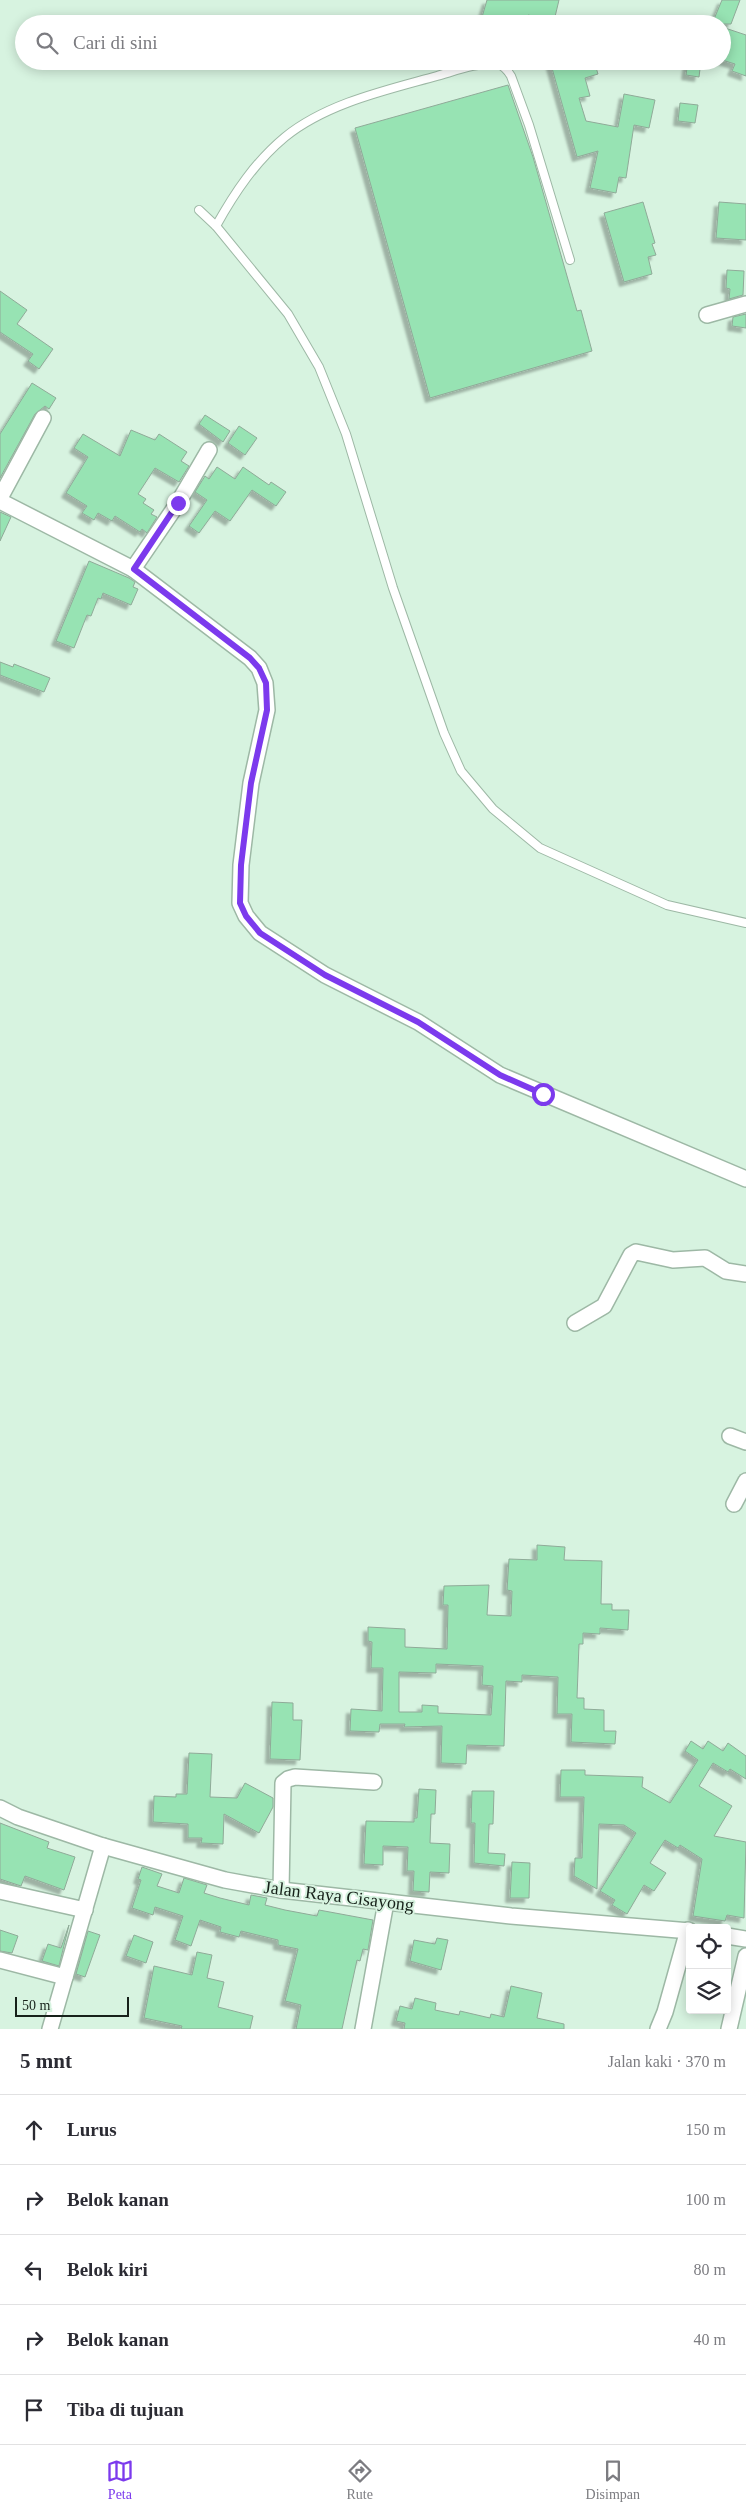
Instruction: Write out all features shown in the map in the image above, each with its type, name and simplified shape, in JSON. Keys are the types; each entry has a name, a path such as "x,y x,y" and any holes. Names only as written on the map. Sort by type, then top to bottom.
{"street":[{"path":"707,315 746,304"},
{"path":"43,418 0,500 134,569 250,658 259,668 266,683 267,710 251,783 241,865 240,903 246,916 260,933 325,975 418,1022 500,1075 746,1179"},
{"path":"134,569 178,503 210,450"},
{"path":"575,1322 604,1306 630,1255 636,1252 673,1260 705,1258 726,1271 746,1274"},
{"path":"730,1436 746,1442"},
{"path":"734,1504 746,1481"},
{"path":"281,1890 283,1783 295,1777 374,1782"},
{"name":"Jalan Raya Cisayong","path":"0,1808 18,1817 103,1846 224,1880 281,1890 511,1916 686,1930"},
{"path":"50,2029 103,1846"},
{"path":"0,1891 84,1910"},
{"path":"363,2029 386,1902"},
{"path":"731,1937 746,1939"},
{"path":"658,2029 665,2012 686,1940"},
{"path":"729,2029 746,1956"},
{"path":"0,1960 65,1977"}],"lane":[{"path":"216,226 238,187 266,154 287,135 321,115 377,93 460,70"},
{"path":"508,70 529,125 570,260"},
{"path":"199,210 216,226 288,314 319,367 346,434 393,588 440,724 461,771 493,809 540,848 667,905 746,923"}],"building":[{"path":"487,0 559,0 555,15 483,15"},
{"path":"722,0 740,0 731,24 731,15 716,15"},
{"path":"731,30 746,35 746,76 732,71 735,64 731,63"},
{"path":"553,70 597,70 598,74 585,78 590,96 579,98 586,121 618,127 624,94 655,100 649,128 634,125 626,178 619,177 616,193 590,188 598,151 577,157"},
{"path":"687,70 700,70 699,77 686,75"},
{"path":"508,85 533,157 577,311 581,310 592,351 430,398 355,128"},
{"path":"680,103 698,105 695,123 678,121"},
{"path":"643,202 655,243 652,244 656,255 648,257 652,274 624,282 604,213"},
{"path":"719,202 746,204 746,240 716,238"},
{"path":"727,270 744,271 743,295 729,299 730,289 726,288"},
{"path":"0,291 27,310 17,324 53,349 39,369 28,361 33,354 0,332"},
{"path":"746,314 746,328 732,326 733,317"},
{"path":"32,383 56,398 49,409 45,406 35,414 0,478 0,434"},
{"path":"205,415 230,431 223,442 199,424"},
{"path":"239,426 257,438 245,455 228,443"},
{"path":"131,430 155,440 159,434 187,452 181,461 189,466 179,482 155,468 138,494 146,499 143,503 154,510 151,514 157,517 147,533 142,529 140,532 115,516 112,521 98,513 94,520 82,513 87,506 66,493 88,457 74,448 83,434 120,456"},
{"path":"217,467 235,479 243,467 269,485 271,482 286,492 276,506 252,490 230,521 215,511 199,533 189,526 207,500 195,492 205,476 209,479"},
{"path":"0,512 11,517 0,541"},
{"path":"89,561 129,578 135,582 133,587 138,589 131,605 103,593 101,599 98,598 91,616 87,615 74,648 56,641"},
{"path":"0,662 13,667 14,664 50,678 44,692 0,675"},
{"path":"537,1545 565,1547 564,1560 602,1561 601,1604 612,1604 612,1610 629,1610 628,1630 600,1628 600,1634 583,1633 583,1644 579,1644 577,1698 584,1698 584,1709 604,1710 604,1731 616,1731 615,1744 571,1742 572,1714 557,1714 558,1677 522,1675 522,1682 506,1681 504,1746 467,1745 466,1764 441,1763 442,1726 404,1727 405,1724 380,1724 379,1732 350,1731 351,1709 382,1711 383,1668 371,1668 372,1642 368,1641 368,1627 405,1629 405,1647 447,1649 448,1605 443,1605 444,1586 489,1585 487,1615 511,1616 512,1591 507,1590 509,1559 537,1560","holes":["436,1664 483,1666 482,1685 493,1686 491,1715 438,1713 438,1706 422,1705 422,1712 399,1712 399,1672 436,1673"]},
{"path":"272,1702 293,1703 293,1720 302,1720 300,1760 270,1759"},
{"path":"691,1741 703,1749 708,1741 723,1751 728,1743 746,1756 746,1779 730,1769 728,1772 713,1763 699,1786 732,1806 714,1836 746,1842 744,1918 727,1915 725,1921 693,1916 702,1859 680,1845 678,1848 665,1840 650,1863 666,1873 654,1891 644,1885 627,1914 612,1905 615,1900 600,1891 636,1833 624,1825 599,1824 597,1889 574,1876 575,1858 582,1858 584,1797 560,1797 561,1770 585,1770 585,1775 643,1777 642,1787 670,1803 698,1760 685,1751"},
{"path":"189,1753 212,1754 210,1797 237,1798 245,1783 273,1798 273,1807 259,1833 224,1814 223,1844 201,1843 202,1838 188,1838 188,1824 153,1822 154,1796 176,1797 176,1794 187,1794"},
{"path":"419,1789 436,1790 435,1814 431,1814 430,1843 450,1844 449,1873 430,1872 429,1892 413,1891 414,1871 407,1871 408,1847 383,1846 383,1865 364,1864 366,1821 414,1822 414,1818 417,1818"},
{"path":"472,1791 494,1791 493,1824 489,1824 488,1853 505,1854 504,1866 474,1863 475,1823 471,1823"},
{"path":"0,1823 49,1842 47,1848 75,1857 64,1890 25,1876 21,1886 0,1879"},
{"path":"512,1862 530,1863 529,1898 510,1898"},
{"path":"142,1867 162,1874 157,1886 179,1893 184,1878 207,1885 204,1893 249,1905 251,1895 267,1898 265,1905 285,1910 317,1916 319,1910 373,1920 368,1950 363,1949 360,1961 357,1960 342,2029 296,2029 301,2005 285,2001 298,1949 278,1945 278,1940 241,1931 239,1937 220,1932 221,1927 200,1920 191,1946 175,1940 183,1916 155,1907 153,1915 132,1908 141,1880 138,1879"},
{"path":"69,1925 59,1966 42,1961 48,1944 61,1948"},
{"path":"0,1930 18,1936 12,1953 0,1951"},
{"path":"88,1931 100,1935 85,1977 76,1974"},
{"path":"134,1935 153,1942 146,1963 126,1956"},
{"path":"437,1938 448,1940 441,1970 410,1961 414,1940 435,1944"},
{"path":"197,1952 212,1955 207,1978 224,1982 218,2007 253,2016 250,2029 181,2029 182,2026 144,2018 154,1966 192,1975"},
{"path":"511,1986 542,1993 537,2018 564,2024 564,2029 404,2029 405,2023 396,2021 400,2006 412,2009 415,1998 436,2003 435,2010 459,2015 460,2011 490,2018 491,2014 504,2017"}],"route":[{"path":"178,503 134,569 250,658 259,668 266,683 267,710 251,783 241,865 240,903 246,916 260,933 325,975 418,1022 500,1075 543,1094"}]}
